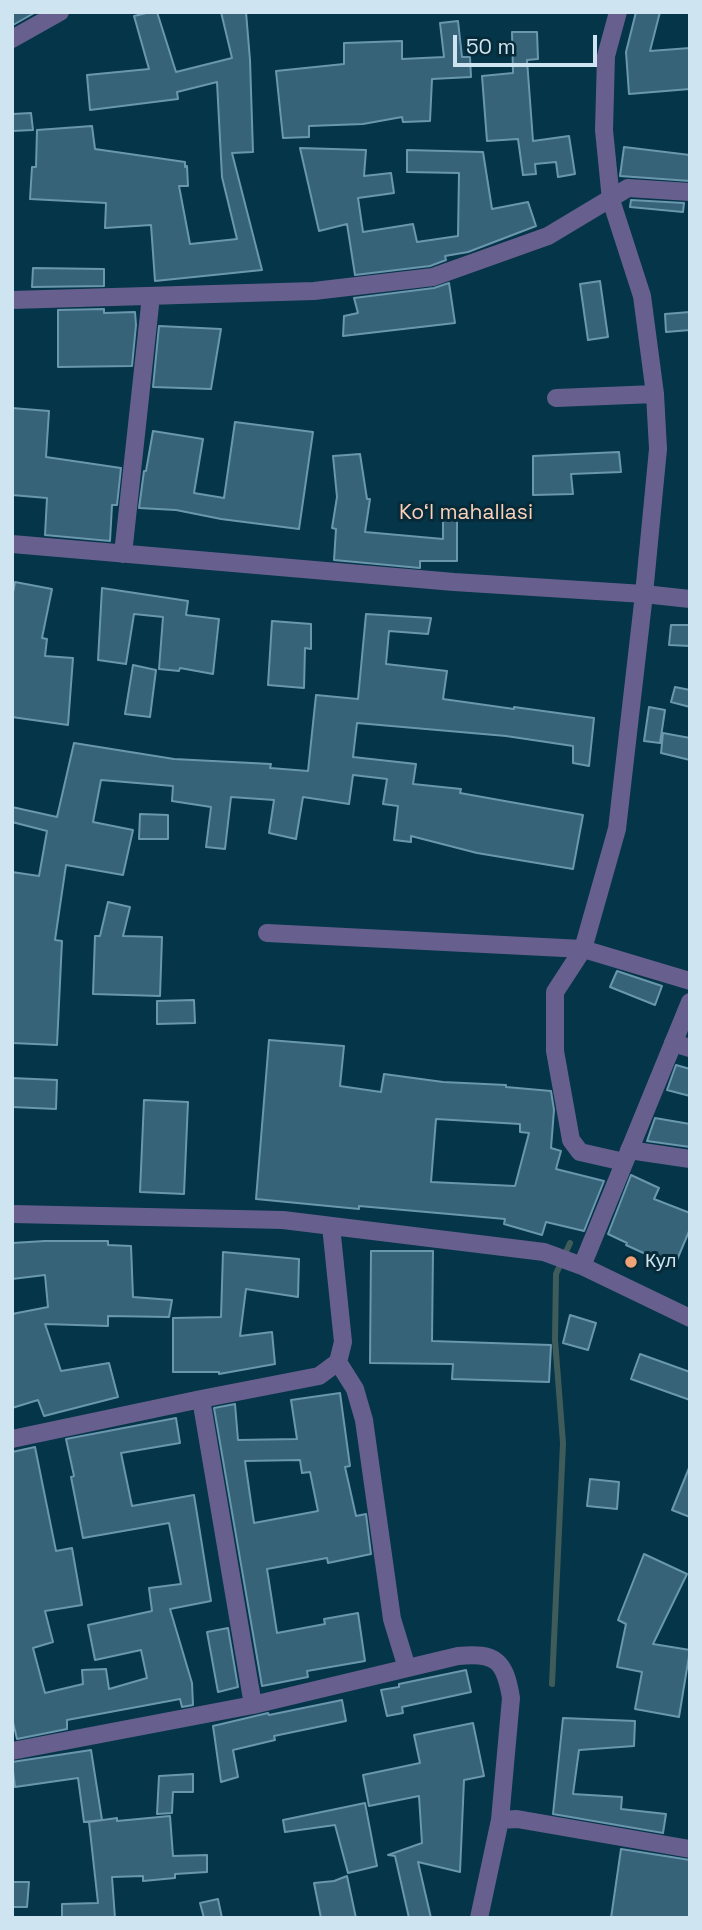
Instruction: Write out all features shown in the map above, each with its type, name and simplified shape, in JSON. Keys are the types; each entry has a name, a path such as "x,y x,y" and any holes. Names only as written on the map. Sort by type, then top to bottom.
{"street":[{"path":"12,39 60,12"},
{"path":"618,12 606,55 604,130 611,200 642,296 655,394 658,449 617,829 583,949 555,992 555,1051 571,1140 580,1152 690,1159"},
{"path":"12,300 314,291 433,277 548,236 628,188 690,192"},
{"path":"123,554 151,296"},
{"path":"556,398 655,394"},
{"path":"12,544 440,581 690,599"},
{"path":"267,933 583,949 690,981"},
{"path":"582,1266 626,1156 681,1046 690,1002"},
{"path":"12,1214 283,1220 544,1252 582,1266 690,1318"},
{"path":"12,1439 319,1376 338,1362 343,1342 331,1226"},
{"path":"338,1362 355,1389 364,1420 392,1619 407,1668"},
{"path":"201,1399 253,1705"},
{"path":"12,1751 253,1705 458,1656 480,1654 496,1660 508,1678 511,1698 500,1820 479,1918"},
{"path":"500,1820 517,1819 690,1849"}],"building":[{"path":"12,12 36,12 13,25"},
{"path":"157,12 176,72 232,58 221,12 246,12 253,152 232,153 262,270 155,281 151,225 105,228 106,203 30,199 32,167 36,167 37,130 92,126 95,149 185,162 188,186 179,186 190,244 237,239 222,177 217,82 177,92 178,99 90,110 87,75 149,69 134,16"},
{"path":"636,12 660,12 650,51 690,48 690,89 629,94 626,52"},
{"path":"458,21 462,57 470,57 471,77 432,79 430,121 403,122 402,117 363,124 309,126 309,137 283,138 276,71 344,64 344,43 402,41 402,59 444,57 440,23"},
{"path":"512,32 537,32 538,59 527,60 533,141 569,136 575,174 558,177 556,162 535,164 536,174 523,175 518,139 487,141 482,76 513,73"},
{"path":"31,113 33,130 12,131 12,114"},
{"path":"624,147 690,155 690,181 620,176"},
{"path":"300,148 366,150 364,176 391,173 394,193 358,198 363,232 413,224 417,242 458,236 459,173 407,172 407,150 483,152 492,209 528,202 536,226 468,252 445,256 446,260 430,266 355,275 347,224 319,231"},
{"path":"631,200 684,203 683,212 630,207"},
{"path":"33,268 104,269 104,286 32,287"},
{"path":"600,281 608,337 588,340 580,284"},
{"path":"449,283 455,323 343,336 344,316 358,313 354,298 434,288"},
{"path":"104,309 104,313 135,312 132,366 58,367 58,310"},
{"path":"690,312 690,330 666,332 665,314"},
{"path":"159,326 221,329 211,389 153,387"},
{"path":"12,408 49,411 46,457 121,468 117,505 112,505 110,541 45,535 47,498 12,495"},
{"path":"235,422 313,432 299,529 176,510 139,508 153,431 203,439 194,493 224,498"},
{"path":"619,452 621,472 571,474 573,494 533,495 533,456"},
{"path":"360,454 367,499 370,499 365,532 443,539 443,513 457,513 457,561 420,561 420,568 334,560 336,529 332,528 337,497 333,456"},
{"path":"15,582 52,589 42,638 47,639 45,656 73,658 68,725 12,717 12,598"},
{"path":"102,588 188,601 186,615 219,619 213,674 180,668 179,671 159,669 163,617 134,614 126,664 98,660"},
{"path":"366,614 431,618 428,634 389,631 386,664 447,671 443,699 594,718 589,766 573,763 573,746 506,736 357,723 353,757 416,764 413,784 461,789 460,793 583,815 573,869 477,853 411,836 411,842 394,840 398,806 383,804 387,779 353,775 349,804 303,797 296,839 269,833 274,800 231,797 225,849 206,847 211,807 172,801 173,786 101,780 93,822 133,830 123,875 66,865 55,940 62,941 57,1045 12,1043 12,872 39,876 47,831 12,822 12,807 57,817 74,743 174,759 271,764 270,768 308,771 316,695 358,699"},
{"path":"272,621 311,624 311,649 305,648 304,688 268,685"},
{"path":"671,625 690,625 690,646 669,645"},
{"path":"133,665 156,670 150,717 125,714"},
{"path":"675,687 690,690 690,707 671,702"},
{"path":"649,707 665,710 660,743 644,741"},
{"path":"663,733 690,738 690,760 661,753"},
{"path":"140,814 168,815 168,839 139,839"},
{"path":"108,902 130,907 123,936 162,937 160,996 93,994 95,936 100,936"},
{"path":"617,971 662,986 655,1005 610,987"},
{"path":"194,1000 195,1023 157,1024 157,1001"},
{"path":"269,1040 344,1046 340,1086 381,1092 384,1074 551,1091 554,1110 551,1148 561,1151 556,1169 604,1181 584,1231 546,1222 542,1235 504,1224 505,1219 256,1199","holes":["436,1119 520,1124 520,1132 529,1133 515,1186 431,1182"]},
{"path":"676,1065 690,1069 690,1096 667,1090"},
{"path":"12,1078 57,1080 56,1109 12,1107"},
{"path":"144,1100 188,1102 184,1194 140,1192"},
{"path":"655,1118 690,1124 690,1147 647,1141"},
{"path":"631,1175 659,1188 654,1199 690,1213 690,1229 674,1267 608,1234"},
{"path":"108,1241 108,1245 131,1246 133,1297 172,1300 169,1317 108,1316 108,1326 45,1324 61,1371 109,1363 118,1397 44,1416 38,1400 12,1408 12,1314 48,1307 45,1275 12,1279 12,1243"},
{"path":"371,1251 433,1251 432,1341 551,1345 549,1382 452,1379 453,1364 370,1363"},
{"path":"223,1252 299,1259 298,1297 246,1289 240,1336 272,1332 275,1364 219,1374 173,1372 173,1318 221,1317"},
{"path":"570,1315 596,1323 588,1350 563,1343"},
{"path":"640,1354 690,1372 690,1400 631,1379"},
{"path":"340,1393 350,1466 345,1467 356,1516 366,1514 371,1554 328,1563 327,1558 267,1569 277,1633 325,1624 324,1619 358,1613 365,1661 307,1671 308,1677 262,1686 214,1408 235,1404 238,1440 297,1439 291,1400","holes":["300,1460 302,1473 310,1472 318,1511 254,1523 245,1461"]},
{"path":"176,1418 180,1443 121,1453 132,1506 194,1495 211,1601 170,1609 192,1683 193,1705 182,1707 180,1699 67,1720 67,1729 17,1739 12,1718 12,1452 35,1447 56,1551 72,1548 82,1605 45,1611 53,1642 33,1648 45,1693 83,1684 82,1670 106,1669 109,1689 147,1678 141,1650 95,1660 88,1625 152,1611 149,1588 181,1584 169,1523 83,1538 66,1439"},
{"path":"690,1468 690,1517 672,1510"},
{"path":"590,1479 619,1482 617,1509 587,1506"},
{"path":"644,1554 687,1574 653,1644 690,1650 679,1717 635,1709 642,1672 617,1667 626,1624 618,1620"},
{"path":"228,1628 238,1687 218,1692 207,1632"},
{"path":"466,1670 471,1692 402,1707 403,1713 387,1716 381,1690"},
{"path":"342,1700 346,1721 274,1736 275,1740 233,1750 238,1777 221,1782 213,1726"},
{"path":"563,1718 635,1721 634,1746 579,1750 573,1794 622,1797 621,1809 666,1814 663,1833 553,1814"},
{"path":"473,1723 484,1776 464,1780 460,1872 418,1862 431,1918 409,1918 395,1856 388,1855 422,1843 419,1796 369,1806 363,1775 420,1763 414,1735"},
{"path":"91,1750 102,1820 84,1822 78,1778 15,1787 12,1762"},
{"path":"193,1774 193,1792 173,1792 172,1813 157,1814 159,1776"},
{"path":"365,1803 377,1866 348,1873 335,1825 285,1832 283,1820"},
{"path":"170,1816 173,1856 207,1855 207,1872 175,1874 175,1878 143,1881 143,1876 112,1877 115,1918 62,1918 62,1904 98,1903 89,1822"},
{"path":"621,1849 690,1860 690,1918 611,1918"},
{"path":"347,1876 356,1918 321,1918 314,1883 334,1881"},
{"path":"12,1882 29,1882 27,1907 12,1907"},
{"path":"218,1899 222,1918 204,1918 200,1903"}],"waterway":[{"path":"552,1684 563,1443 555,1340 556,1274 570,1243"}],"place":[{"name":"Кул","path":"631,1262"}],"district":[{"name":"Koʻl mahallasi","path":"466,513"}]}
